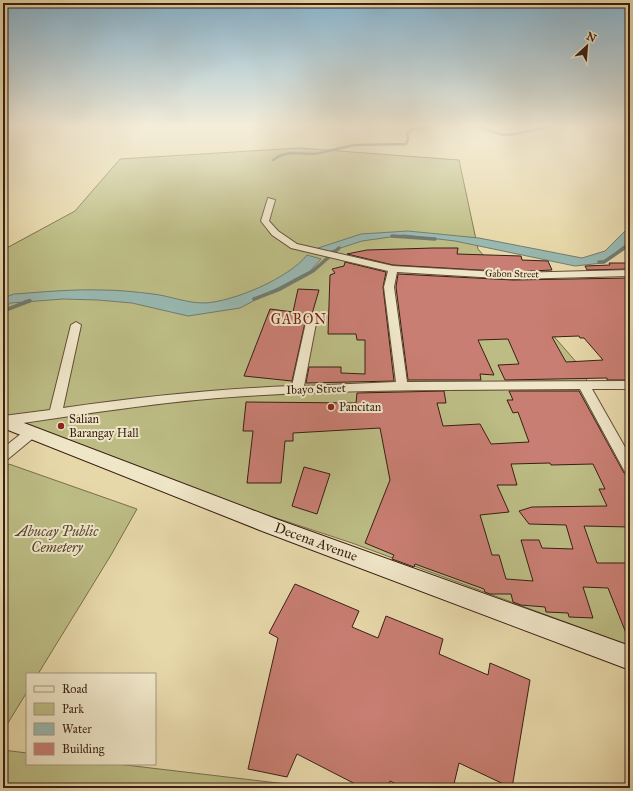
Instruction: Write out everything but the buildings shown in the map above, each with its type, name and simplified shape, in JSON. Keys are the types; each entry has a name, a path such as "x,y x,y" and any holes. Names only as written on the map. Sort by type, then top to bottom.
{"main road":[{"name":"Decena Avenue","path":"3,421 269,525 630,658"}],"street":[{"name":"Gabon Street","path":"270,200 265,221 275,234 294,246 339,258 393,269 512,276 630,273"},
{"path":"393,269 389,286 402,386"},
{"path":"297,390 312,318"},
{"path":"56,412 76,325"},
{"path":"584,384 630,468"},
{"name":"Ibayo Street","path":"3,421 56,412 238,393 402,386 584,384 630,385"},
{"path":"3,455 32,432"}],"green space":[{"path":"117,163 460,163 478,249 584,371 630,534 630,646 352,543 3,428 3,250 75,211"},
{"name":"Abucay Public Cemetery","path":"9,464 137,509 111,555 39,673 26,673 26,694 3,731 3,470"},
{"path":"3,750 26,753 26,765 125,765 320,788 3,788"}],"water":[{"path":"630,226 630,241 603,263 575,266 455,241 404,235 362,241 325,253 312,250 361,234 408,231 479,238 582,258 605,251"},
{"path":"307,255 321,259 310,271 240,308 188,316 132,303 63,299 11,303 3,307 3,298 14,294 80,290 128,291 159,295 197,303 216,302 245,293 274,280 299,264"}],"waterway":[{"path":"392,236 435,239"},
{"path":"599,262 604,262 630,244"},
{"path":"254,299 280,289 313,271 339,248"},
{"path":"3,311 28,301"}],"place":[{"name":"Pancitan","path":"331,407"},
{"name":"Salian Barangay Hall","path":"61,426"}],"district":[{"name":"GABON","path":"299,319"}]}
